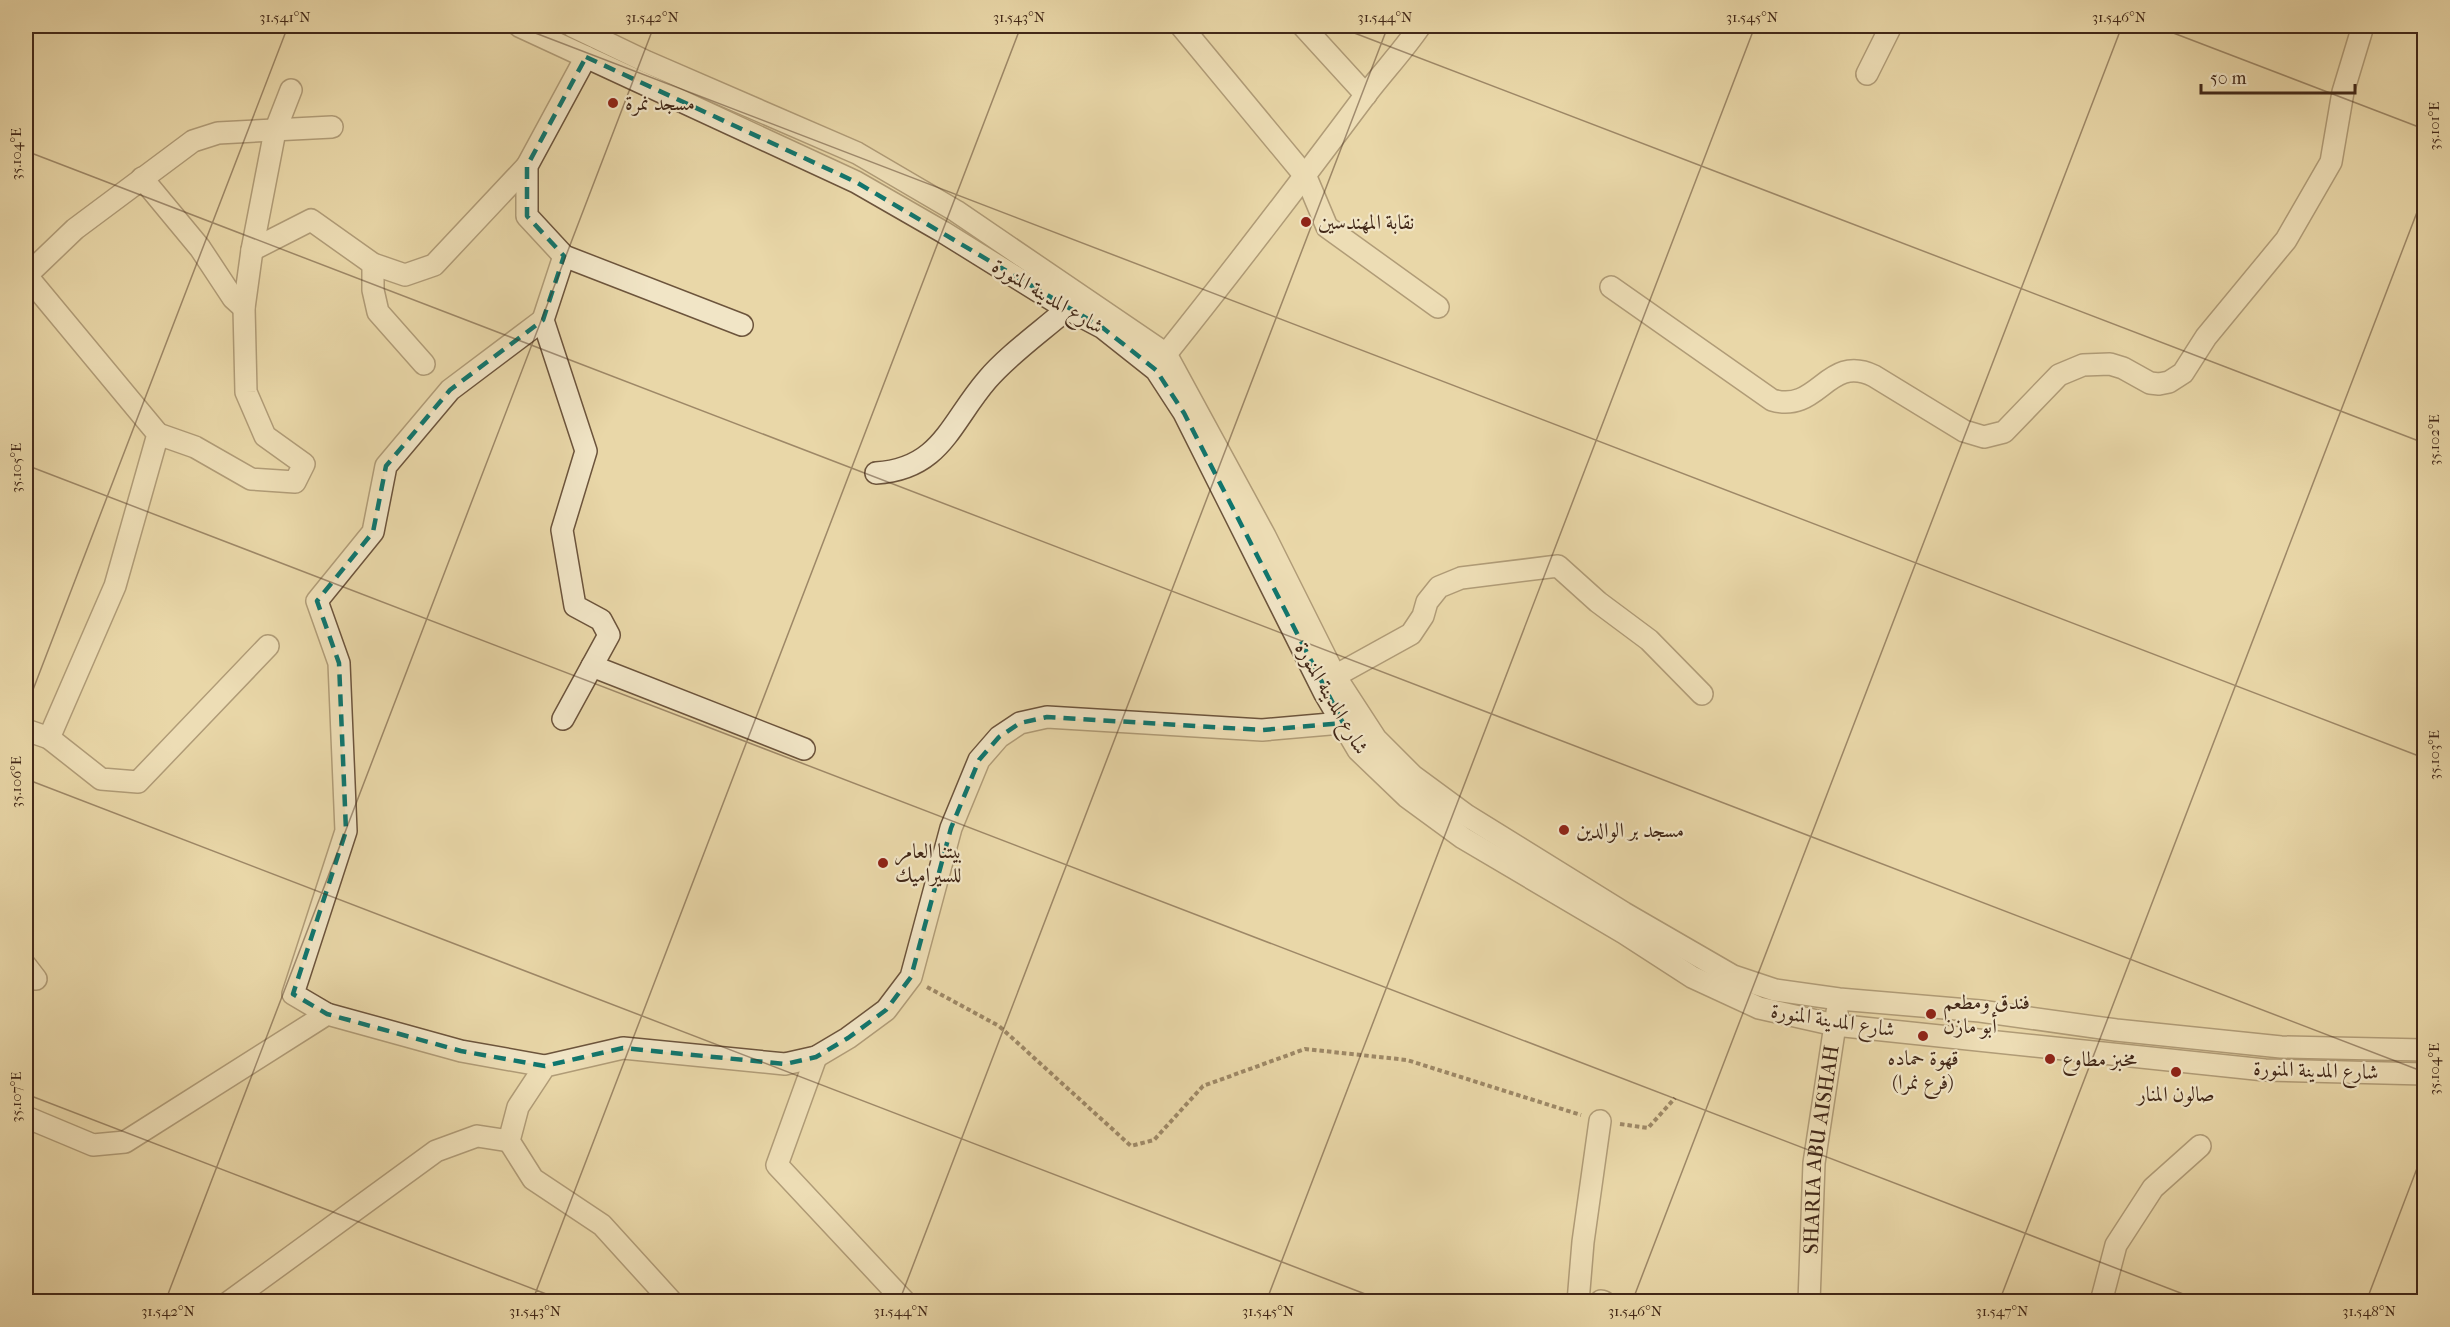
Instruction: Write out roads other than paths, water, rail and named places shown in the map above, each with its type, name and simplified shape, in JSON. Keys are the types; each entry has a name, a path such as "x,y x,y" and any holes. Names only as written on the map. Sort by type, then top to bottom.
{"street":[{"name":"شارع المدينة المنورة","path":"519,26 856,182 1066,309 1103,328 1156,370 1184,412 1325,694 1358,750 1407,797 1463,838 1624,933 1692,977 1759,1008 1835,1025 2265,1070 2424,1074"},
{"name":"شارع المدينة المنورة","path":"572,26 647,62 857,153 956,211 1166,354 1265,536 1335,676 1376,739 1413,776 1466,815 1733,976 1775,990 1839,999 1980,1011 2115,1030 2281,1047 2424,1050"},
{"path":"1181,26 1306,177 1327,227 1438,308"},
{"path":"1303,26 1366,95"},
{"path":"1166,354 1306,177 1420,26"},
{"path":"1867,74 1891,26"},
{"path":"1611,287 1772,400 1787,403 1801,400 1833,376 1847,371 1861,371 1874,376 1964,431 1977,436 1991,437 2010,428 2060,375 2083,365 2110,364 2123,368 2150,383 2169,382 2183,373 2206,337 2286,240 2331,162 2343,92 2363,26"},
{"path":"252,250 311,220 374,264 405,275 434,265 527,166 586,57"},
{"path":"291,90 275,131 252,250 244,308 246,392 265,436 304,464 295,482 251,479 195,447 158,434 26,276 75,229 193,141 218,133 275,131 332,127"},
{"path":"527,166 527,216 564,256 742,325"},
{"path":"142,178 200,248 233,298 244,308"},
{"path":"564,256 543,320 450,390 386,466 374,532 317,601 339,663 346,831 293,994 327,1014 461,1051 545,1066 623,1048 785,1064 816,1057 886,1010 911,976 951,828 979,760 999,737 1020,723 1047,717 1262,730 1364,720"},
{"path":"374,264 373,290 378,312 424,364"},
{"path":"876,473 897,472 933,453 988,379 1066,309"},
{"path":"543,320 586,451 562,530 575,606 601,620 609,635 563,718"},
{"path":"49,738 115,586 158,434"},
{"path":"1335,676 1411,634 1423,616 1427,602 1439,587 1461,578 1558,566 1598,602 1649,640 1702,694"},
{"path":"26,730 49,738 101,779 138,782 268,646"},
{"path":"592,666 804,749"},
{"name":"SHARIA ABU AISHAH","path":"1809,1302 1814,1163 1839,999"},
{"path":"26,1117 93,1145 125,1142 327,1014"},
{"path":"816,1057 777,1165 905,1302"},
{"path":"545,1066 518,1107 509,1140 533,1179 602,1225 672,1302"},
{"path":"1578,1302 1583,1242 1600,1121"},
{"path":"229,1302 436,1151 477,1136 509,1140"},
{"path":"2101,1302 2116,1245 2153,1188 2200,1146"}],"place":[{"name":"مسجد نمرة","path":"613,103"},
{"name":"نقابة المهندسين","path":"1306,222"},
{"name":"مسجد بر الوالدين","path":"1564,830"},
{"name":"بيتنا العامر للسيراميك","path":"883,863"},
{"name":"فندق ومطعم أبو مازن","path":"1931,1014"},
{"name":"قهوة حماده (فرع نمرا)","path":"1923,1036"},
{"name":"مخبز مطاوع","path":"2050,1059"},
{"name":"صالون المنار","path":"2176,1072"}]}
